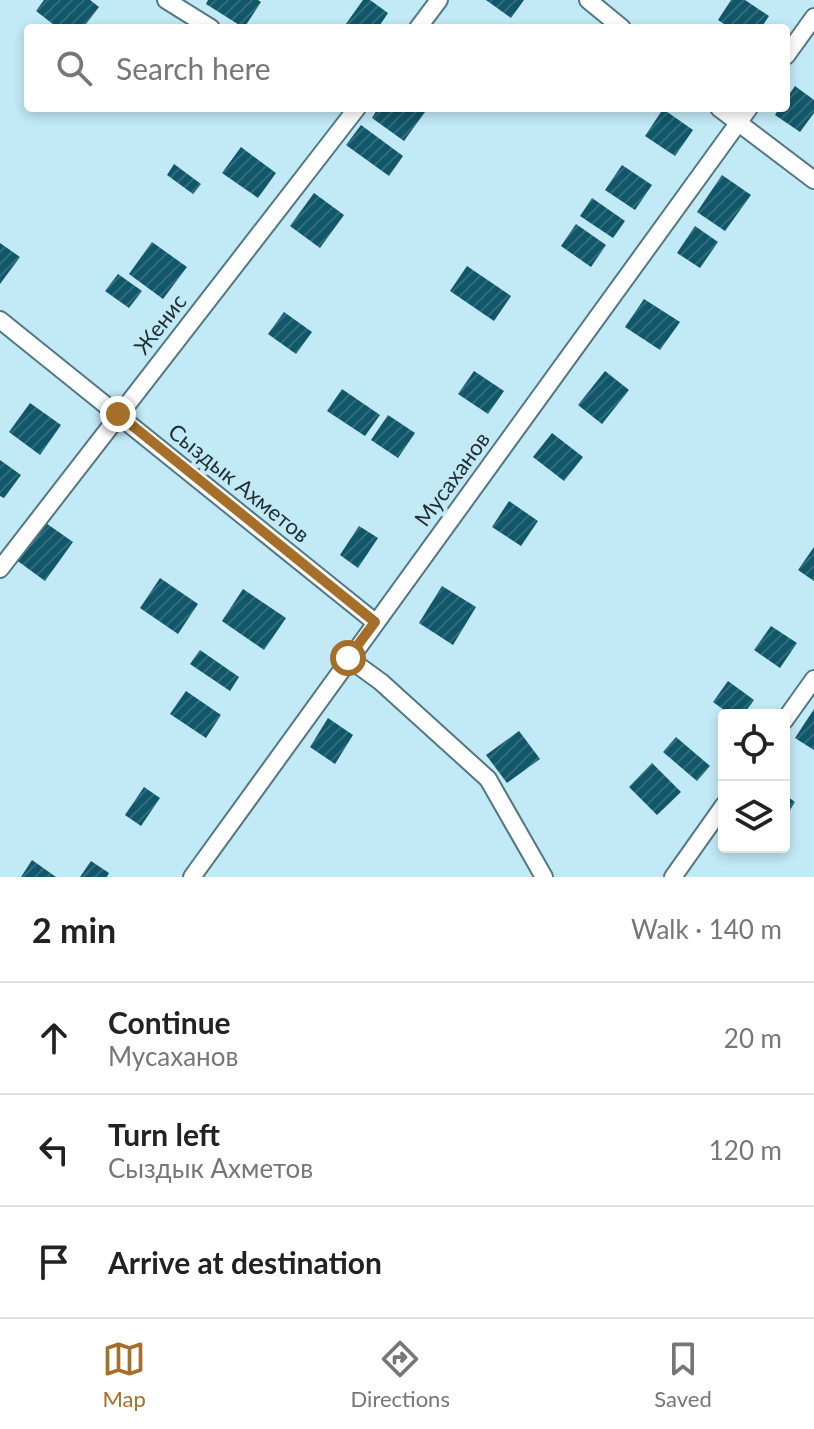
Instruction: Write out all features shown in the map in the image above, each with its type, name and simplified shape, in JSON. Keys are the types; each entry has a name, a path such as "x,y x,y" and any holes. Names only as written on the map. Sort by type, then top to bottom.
{"street":[{"path":"166,0 205,24"},
{"path":"421,24 439,0"},
{"path":"588,0 617,24"},
{"path":"790,50 814,17"},
{"name":"Женис","path":"0,569 348,112"},
{"path":"724,112 814,180"},
{"name":"Мусаханов","path":"192,877 746,112"},
{"name":"Сыздык Ахметов","path":"0,320 375,622"},
{"path":"348,658 381,682 488,779 544,877"},
{"path":"790,713 814,679"},
{"path":"673,877 718,813"}],"building":[{"path":"44,0 90,0 99,7 86,24 53,24 36,11"},
{"path":"208,0 261,2 247,24 238,24 206,4"},
{"path":"363,0 370,0 388,13 381,24 346,24"},
{"path":"486,0 524,0 511,18"},
{"path":"731,0 745,0 769,16 764,24 724,24 718,20"},
{"path":"795,86 814,100 814,113 800,132 775,115 777,112 790,112 790,93"},
{"path":"376,112 425,112 404,141 372,118"},
{"path":"661,112 667,112 693,130 675,156 645,136"},
{"path":"361,125 403,156 389,176 346,145"},
{"path":"241,147 276,173 258,198 222,173"},
{"path":"174,164 201,184 193,194 167,175"},
{"path":"622,165 652,185 635,210 605,190"},
{"path":"722,175 751,195 725,231 697,212"},
{"path":"314,193 344,215 320,248 290,226"},
{"path":"592,198 625,221 613,238 580,216"},
{"path":"576,224 606,245 591,267 561,246"},
{"path":"695,226 718,242 700,268 677,253"},
{"path":"152,242 187,267 163,299 129,274"},
{"path":"0,243 20,257 0,284"},
{"path":"467,266 511,296 494,321 450,291"},
{"path":"118,274 142,291 129,308 105,291"},
{"path":"644,299 680,322 660,350 625,327"},
{"path":"284,312 312,332 296,354 268,334"},
{"path":"474,371 504,391 488,414 458,394"},
{"path":"605,371 629,390 602,424 578,405"},
{"path":"342,389 380,415 365,436 327,411"},
{"path":"30,403 61,425 40,455 9,432"},
{"path":"388,415 415,433 398,458 371,440"},
{"path":"552,433 583,457 564,481 533,457"},
{"path":"0,460 21,475 4,498 0,496"},
{"path":"509,501 538,521 521,546 492,527"},
{"path":"43,521 73,542 45,581 15,559"},
{"path":"359,526 378,538 358,568 340,555"},
{"path":"814,547 814,581 798,570"},
{"path":"160,578 198,604 178,634 140,608"},
{"path":"442,586 476,607 453,645 419,623"},
{"path":"243,589 286,618 264,650 222,621"},
{"path":"771,626 797,643 780,668 754,650"},
{"path":"200,650 239,677 230,691 190,664"},
{"path":"728,681 754,700 747,709 723,709 713,702"},
{"path":"186,691 221,715 206,738 170,714"},
{"path":"814,709 814,750 795,738"},
{"path":"328,718 353,735 335,764 310,747"},
{"path":"519,731 540,759 507,783 486,755"},
{"path":"676,737 710,766 697,781 663,752"},
{"path":"652,763 681,792 657,815 629,787"},
{"path":"144,787 160,798 141,826 125,815"},
{"path":"32,860 56,877 21,877"},
{"path":"91,861 109,873 107,877 80,877"}],"route":[{"path":"118,414 375,622 348,658"}]}
